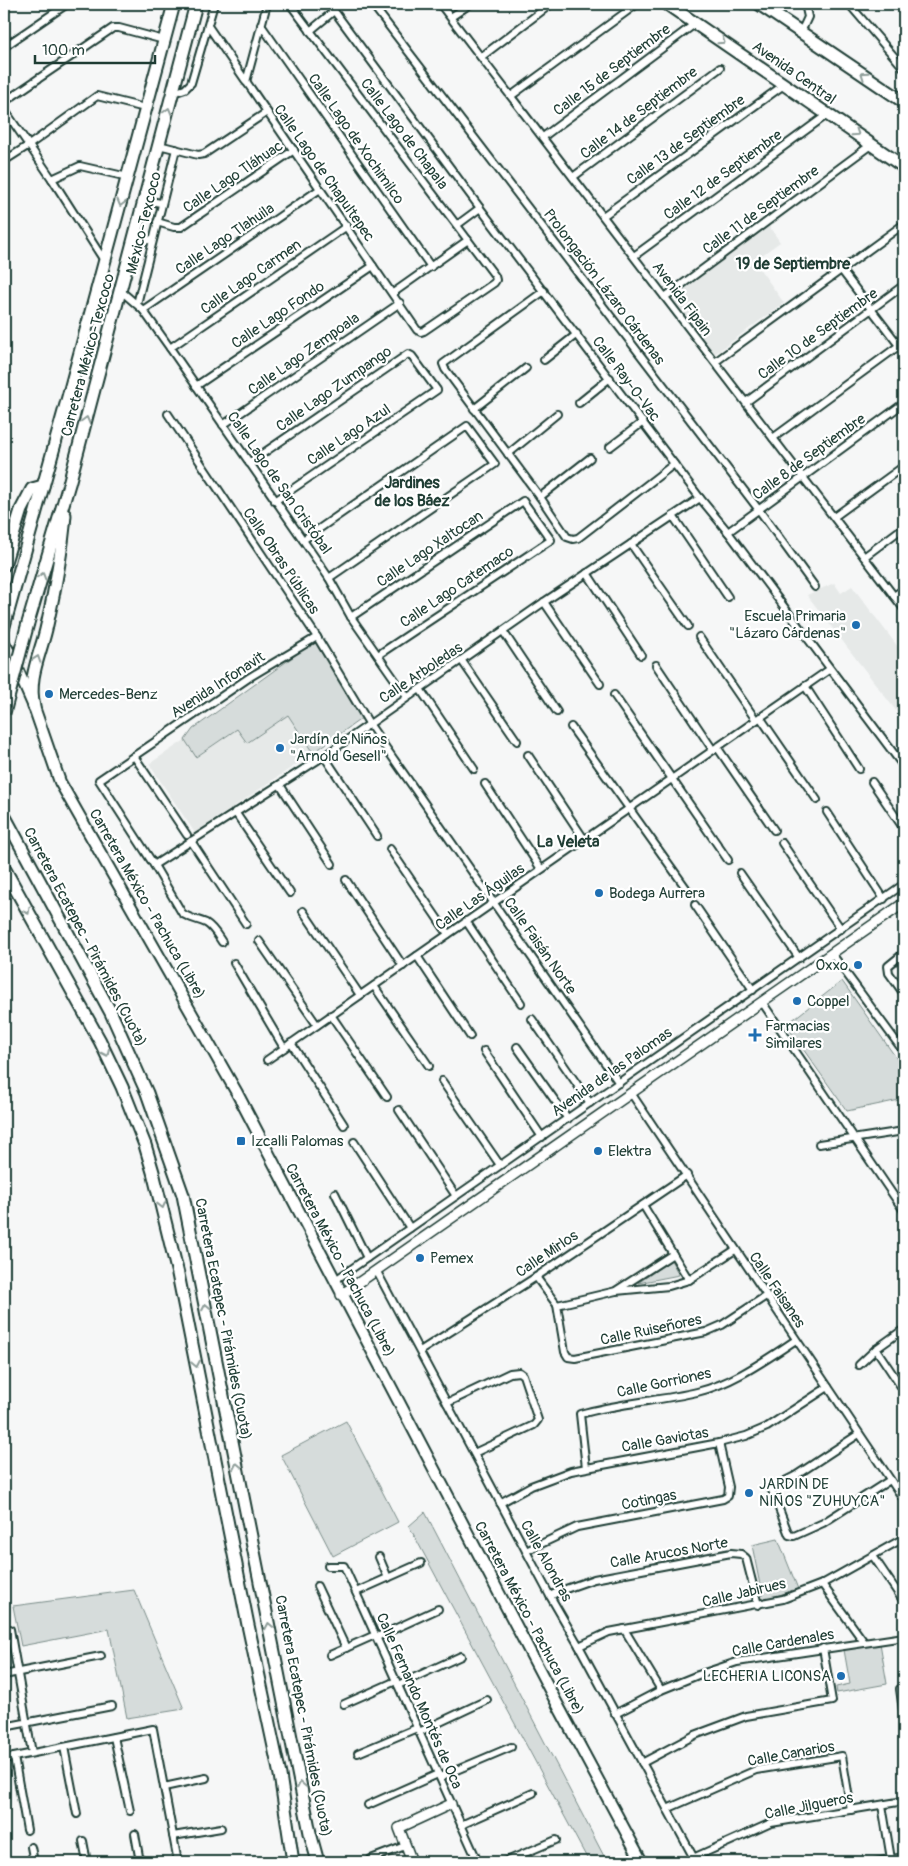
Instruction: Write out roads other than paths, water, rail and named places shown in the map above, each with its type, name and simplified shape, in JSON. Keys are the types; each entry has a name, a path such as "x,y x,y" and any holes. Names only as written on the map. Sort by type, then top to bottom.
{"highway":[{"name":"Carretera México-Texcoco","path":"4,626 174,4"},
{"name":"Carretera México-Texcoco","path":"4,712 66,495 196,4"},
{"name":"Avenida Central","path":"667,4 904,167"},
{"path":"759,4 904,102"},
{"path":"4,565 24,501 32,489 43,486"},
{"path":"34,707 31,691 32,674 47,624 59,563 66,495"},
{"name":"Carretera Ecatepec - Pirámides (Cuota)","path":"4,815 111,1013 147,1093 183,1195 310,1833 318,1862"},
{"path":"4,868 100,1042 125,1095 145,1145 153,1172 178,1274 280,1775 293,1862"}],"main road":[{"name":"Carretera México - Pachuca (Libre)","path":"4,643 34,707 60,782 237,1093 341,1295 642,1862"},
{"name":"Avenida de las Palomas","path":"341,1295 904,903"},
{"path":"412,1862 399,1828 452,1804"}],"street":[{"path":"4,47 68,4"},
{"path":"172,93 185,89 191,83 214,4"},
{"path":"246,82 267,4"},
{"name":"Calle Lago de Chapala","path":"290,4 457,225 496,280 421,332"},
{"name":"Calle Ray-O-Vac","path":"329,4 480,208 700,498 728,532 904,767"},
{"name":"Prolongación Lázaro Cárdenas","path":"372,4 759,510 815,587"},
{"name":"Avenida Fipain","path":"440,4 904,609"},
{"path":"451,17 470,4"},
{"path":"481,57 551,4"},
{"path":"511,96 637,4"},
{"path":"802,32 808,17 805,4"},
{"path":"849,4 904,68"},
{"path":"310,30 334,11"},
{"name":"Calle 15 de Septiembre","path":"543,137 696,23"},
{"name":"Calle Lago de Xochimilco","path":"262,25 431,267"},
{"name":"Calle Lago de Chapultepec","path":"208,26 417,330 421,332"},
{"path":"4,102 113,28 164,40"},
{"name":"Calle 14 de Septiembre","path":"573,177 720,68"},
{"name":"Calle 13 de Septiembre","path":"603,216 785,84"},
{"path":"4,152 6,160 97,96 145,108"},
{"path":"4,109 105,262"},
{"path":"159,145 198,155 204,154 267,112"},
{"name":"Calle 12 de Septiembre","path":"634,256 828,114"},
{"name":"Calle 11 de Septiembre","path":"665,297 872,144"},
{"name":"México-Texcoco","path":"137,304 176,149"},
{"name":"Calle Lago Tláhuac","path":"157,222 181,227 294,150"},
{"path":"52,179 80,166 128,177"},
{"name":"Calle Lago Tlahuila","path":"143,310 320,189"},
{"path":"144,200 161,203"},
{"path":"457,225 480,208"},
{"path":"715,362 904,224"},
{"name":"Calle Lago Carmen","path":"170,348 347,226"},
{"path":"133,244 152,239"},
{"path":"393,294 468,240"},
{"name":"Calle Lago Fondo","path":"196,386 374,266"},
{"path":"842,271 872,310 902,344 904,352"},
{"name":"Calle 10 de Septiembre","path":"746,402 904,285"},
{"path":"544,291 443,364 568,537 572,539 578,538 674,464"},
{"name":"Calle Lago de San Cristóbal","path":"121,292 143,310 170,348 329,578 351,617 407,697"},
{"name":"Calle Lago Zempoala","path":"223,425 400,303"},
{"path":"544,360 576,334"},
{"path":"773,438 902,344"},
{"name":"Calle Lago Azul","path":"275,501 438,390 412,356 408,354"},
{"name":"Calle Lago Zumpango","path":"249,463 408,354"},
{"path":"474,409 526,368"},
{"path":"578,403 610,378"},
{"name":"Calle 8 de Septiembre","path":"728,532 802,476 904,404"},
{"name":"Calle Obras Públicas","path":"168,414 317,637 370,724"},
{"path":"508,454 557,414"},
{"path":"610,447 643,422"},
{"path":"303,540 467,426 495,464 329,578"},
{"path":"540,496 590,458"},
{"path":"834,517 904,466"},
{"name":"Calle Arboledas","path":"154,865 189,838 280,785 324,756 544,602 700,498"},
{"name":"Calle Lago Xaltocan","path":"351,617 523,501 551,540"},
{"path":"673,516 728,597"},
{"path":"864,556 904,527"},
{"name":"Calle Lago Catemaco","path":"378,655 551,540"},
{"path":"631,544 688,626"},
{"path":"587,573 640,655"},
{"path":"894,596 904,589"},
{"path":"544,602 600,684"},
{"path":"503,631 557,712"},
{"path":"699,636 817,800"},
{"name":"Avenida Infonavit","path":"154,865 99,780 250,677 317,637"},
{"path":"462,661 516,741"},
{"path":"656,665 774,830"},
{"name":"Calle Las Águilas","path":"267,1060 830,669"},
{"path":"805,686 859,769"},
{"path":"420,689 474,769"},
{"path":"614,695 728,860"},
{"name":"Calle Faisán Norte","path":"370,724 620,1083"},
{"path":"571,727 686,888"},
{"path":"134,756 246,924"},
{"path":"324,756 377,836"},
{"path":"528,756 584,839"},
{"path":"872,782 904,829"},
{"path":"485,784 541,869"},
{"path":"280,785 332,864"},
{"path":"235,812 290,893"},
{"path":"827,812 884,899"},
{"path":"782,843 841,929"},
{"path":"390,849 448,934"},
{"path":"154,865 182,914 206,923 222,942"},
{"path":"740,873 799,958"},
{"path":"346,880 403,966"},
{"name":"Avenida de las Palomas","path":"334,1281 904,884"},
{"path":"695,905 753,990"},
{"path":"303,910 360,995"},
{"path":"466,921 521,1003"},
{"path":"259,941 317,1025"},
{"path":"904,952 888,966 888,973 904,994"},
{"path":"832,954 904,1052"},
{"path":"417,956 470,1036"},
{"path":"234,963 284,1048"},
{"path":"374,986 429,1066"},
{"path":"762,1002 904,1211"},
{"path":"331,1015 388,1097"},
{"path":"532,1019 590,1103"},
{"path":"291,1043 344,1126"},
{"path":"518,1047 568,1119"},
{"path":"484,1051 542,1137"},
{"path":"442,1082 500,1165"},
{"name":"Calle Faisanes","path":"631,1094 904,1500"},
{"path":"399,1110 456,1196"},
{"path":"819,1144 904,1130"},
{"path":"354,1142 410,1228"},
{"name":"Calle Mirlos","path":"420,1351 536,1277 686,1175"},
{"path":"335,1193 368,1258"},
{"path":"643,1205 689,1280"},
{"path":"536,1277 557,1305 616,1291 669,1286 689,1280 735,1250"},
{"path":"616,1291 673,1254"},
{"name":"Calle Alondras","path":"376,1270 550,1596 579,1646 694,1860"},
{"name":"Calle Ruiseñores","path":"557,1305 565,1352 568,1357 575,1358 706,1332 722,1325 766,1296"},
{"path":"859,1365 876,1349 904,1328"},
{"name":"Calle Gorriones","path":"586,1468 580,1414 698,1392 726,1382 746,1372 796,1340"},
{"path":"876,1349 904,1391"},
{"path":"447,1403 510,1373 519,1372 523,1375 538,1420 534,1425 474,1453"},
{"name":"Calle Gaviotas","path":"500,1503 549,1479 586,1468 719,1443 746,1436 767,1427 828,1388"},
{"path":"859,1434 795,1476 771,1488 789,1535 794,1536 823,1523 890,1480"},
{"name":"Cotingas","path":"526,1551 577,1527 723,1499 728,1496 729,1487 719,1443"},
{"name":"Calle Jabirues","path":"579,1646 609,1632 783,1599 822,1584 904,1538"},
{"name":"Calle Arucos Norte","path":"550,1596 594,1579 731,1552 741,1554 746,1558 758,1605"},
{"path":"873,1556 904,1602"},
{"path":"379,1557 388,1578"},
{"path":"356,1592 421,1563"},
{"name":"Calle Fernando Montés de Oca","path":"328,1566 344,1566 478,1862"},
{"path":"822,1584 864,1642"},
{"path":"317,1586 346,1648"},
{"path":"330,1655 438,1609"},
{"path":"10,1629 32,1753"},
{"path":"624,1629 661,1690"},
{"name":"Calle Cardenales","path":"616,1714 661,1690 737,1662 904,1637"},
{"path":"642,1763 695,1735 746,1716 832,1700 823,1648"},
{"path":"4,1675 101,1656"},
{"path":"344,1704 461,1656"},
{"path":"904,1688 900,1689 904,1718"},
{"path":"358,1754 487,1700"},
{"path":"4,1727 112,1706"},
{"path":"4,1759 153,1729 178,1862"},
{"path":"114,1737 130,1811"},
{"path":"64,1747 77,1814"},
{"path":"368,1805 511,1747"},
{"name":"Calle Canarios","path":"667,1809 756,1770 842,1756 851,1810"},
{"path":"14,1757 27,1830"},
{"path":"164,1787 206,1778"},
{"path":"461,1825 533,1793"},
{"name":"Calle Jilgueros","path":"694,1860 771,1823 904,1801"},
{"path":"882,1805 891,1859"},
{"path":"173,1836 221,1828"},
{"path":"135,1834 140,1862"},
{"path":"504,1862 556,1840"},
{"path":"83,1841 87,1862"},
{"path":"371,1859 405,1846"},
{"path":"31,1847 34,1862"},
{"path":"876,1862 904,1857"}],"place":[{"name":"Escuela Primaria \"Lázaro Cárdenas\"","path":"856,625"},
{"name":"Mercedes-Benz","path":"49,694"},
{"name":"Jardín de Niños \"Arnold Gesell\"","path":"280,748"},
{"name":"Bodega Aurrera","path":"599,893"},
{"name":"Oxxo","path":"858,965"},
{"name":"Coppel","path":"797,1001"},
{"name":"Farmacias Similares","path":"755,1035"},
{"name":"Izcalli Palomas","path":"241,1141"},
{"name":"Elektra","path":"598,1151"},
{"name":"Pemex","path":"420,1258"},
{"name":"JARDIN DE NIÑOS \"ZUHUYCA\"","path":"749,1493"},
{"name":"LECHERIA LICONSA","path":"841,1676"}],"district":[{"name":"19 de Septiembre","path":"793,264"},
{"name":"Jardines de los Báez","path":"412,492"},
{"name":"La Veleta","path":"568,842"}]}
